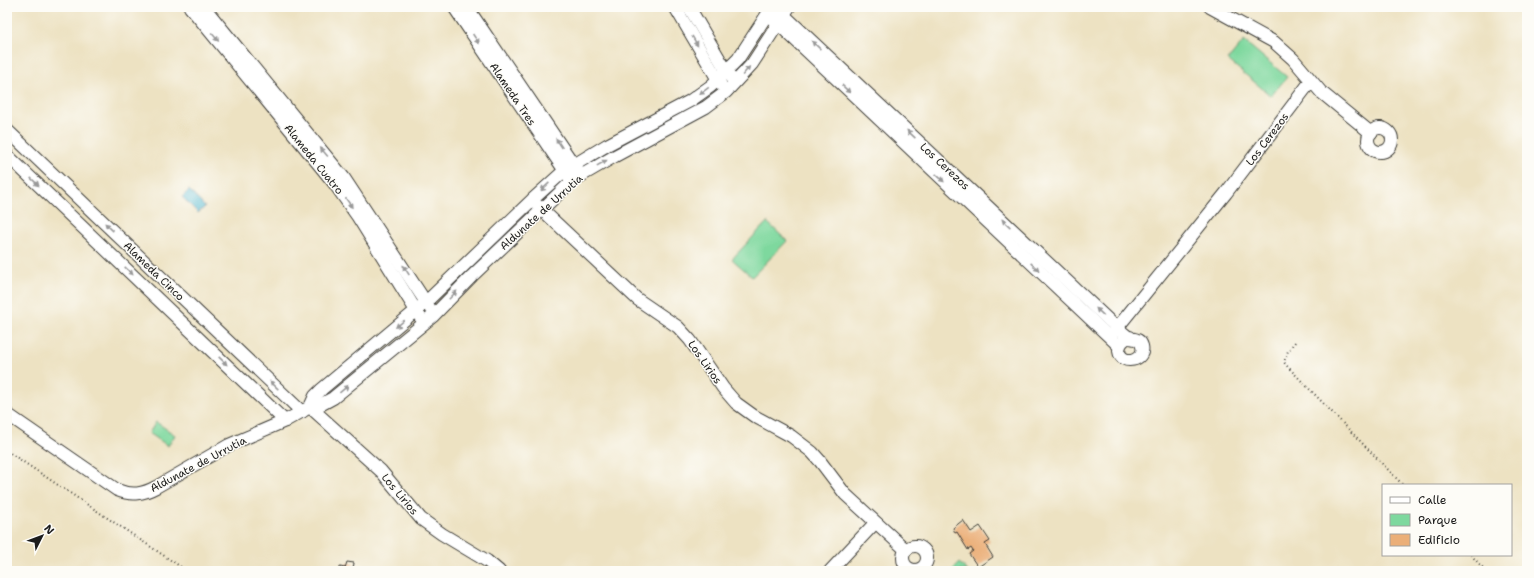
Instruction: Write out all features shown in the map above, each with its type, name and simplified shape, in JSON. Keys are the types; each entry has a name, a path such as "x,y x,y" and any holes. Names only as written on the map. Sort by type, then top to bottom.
{"street":[{"name":"Alameda Cuatro","path":"190,7 334,183 362,223 416,310 428,319"},
{"name":"Alameda Cuatro","path":"204,7 344,178 426,302 428,319"},
{"name":"Alameda Tres","path":"454,7 577,178"},
{"name":"Alameda Tres","path":"467,7 569,167"},
{"path":"675,7 730,88"},
{"path":"689,7 722,76"},
{"path":"1210,7 1274,42 1293,59 1321,92 1371,133"},
{"name":"Aldunate de Urrutia","path":"306,409 322,388 426,302 532,200 569,167 690,101 722,76 745,49 770,9"},
{"name":"Los Cerezos","path":"770,9 784,16 1113,332 1120,346 1120,354 1125,359 1132,361 1138,358 1142,352 1142,345 1137,339 1113,332"},
{"name":"Aldunate de Urrutia","path":"7,414 117,490 136,494 156,487 229,445 285,421 306,409 334,398 428,319 542,209 577,178 706,107 730,88 752,64 784,16"},
{"name":"Los Cerezos","path":"1113,332 1226,193 1311,81"},
{"name":"Alameda Cinco","path":"7,130 306,409"},
{"name":"Alameda Cinco","path":"7,155 285,421"},
{"name":"Los Lirios","path":"532,200 637,299 678,327 690,340 723,388 736,403 754,416 791,436 812,452 838,487 875,523 906,550"},
{"path":"1120,346 1123,340 1130,338"},
{"name":"Los Lirios","path":"306,409 381,471 421,519 442,534 488,561 499,571"},
{"path":"830,571 875,523"}],"path":[{"path":"1295,342 1285,358 1284,362 1286,365 1402,484"},
{"path":"7,451 187,571"},
{"path":"1472,556 1486,571"}],"green space":[{"path":"1244,41 1287,77 1271,96 1228,60"},
{"path":"767,222 787,241 752,277 732,259"},
{"path":"156,422 175,435 168,446 149,433"},
{"path":"959,563 968,571 951,571"}],"water":[{"path":"189,190 205,207 198,213 182,197"}],"building":[{"path":"963,520 971,532 980,526 990,541 985,544 993,557 978,567 969,554 973,551 971,548 968,550 953,528"},
{"path":"347,562 354,563 353,569 355,571 339,571 340,567 345,568"}]}
